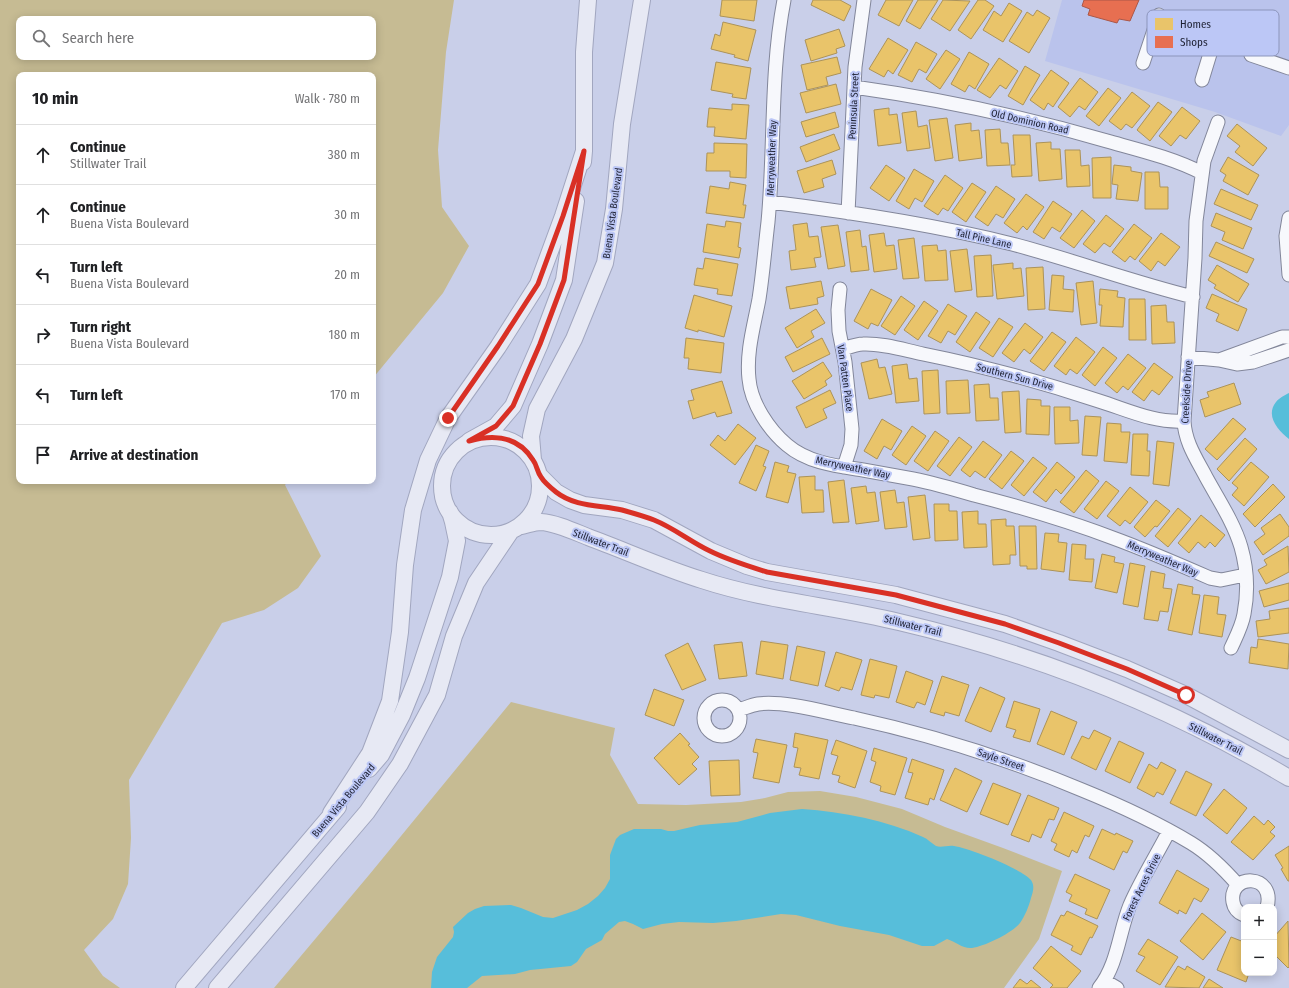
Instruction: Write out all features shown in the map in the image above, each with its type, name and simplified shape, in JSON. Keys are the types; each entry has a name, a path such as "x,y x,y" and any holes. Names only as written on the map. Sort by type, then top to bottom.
{"main road":[{"name":"Buena Vista Boulevard","path":"516,529 496,535 481,534 467,529 455,519 446,506 442,492 442,476 448,462 457,450 469,441 496,426 513,406 540,344 564,280 584,151 584,52 588,0"},
{"name":"Buena Vista Boulevard","path":"533,460 531,436 537,409 574,339 605,263 614,209 622,124 642,0"},
{"path":"331,813 370,753 390,701 400,632 405,565 412,518 428,460 448,418 498,346 538,284 563,216 584,151"},
{"name":"Buena Vista Boulevard","path":"217,988 367,812 400,764 437,695 454,636 476,583 516,529 529,518 536,506 540,492 540,476 533,460 524,448 512,441 498,437 483,437 469,441"},
{"path":"540,476 556,492 570,500 584,505 622,510 654,520 711,551 747,566 767,572 896,595 1005,624 1059,643 1127,669 1186,695 1289,750"},
{"name":"Buena Vista Boulevard","path":"184,988 331,813 352,792 381,755 402,715 417,678 450,577 456,541 450,512"},
{"name":"Stillwater Trail","path":"516,529 540,522 556,525 674,570 744,592 898,621 1023,656 1104,686 1184,722 1237,748 1289,778"}],"street":[{"name":"Merryweather Way","path":"784,0 776,55 770,202 760,294 748,364 749,383 761,415 771,430 787,446 805,456 824,463 916,480 1017,506 1114,538 1210,578 1221,580 1245,575"},
{"name":"Peninsula Street","path":"848,213 855,67 864,0"},
{"path":"1143,63 1147,50"},
{"path":"1202,80 1210,56"},
{"path":"1254,56 1289,68"},
{"name":"Old Dominion Road","path":"854,87 961,106 1072,131 1174,161 1202,174"},
{"name":"Creekside Drive","path":"1218,122 1204,161 1196,221 1193,297 1184,420 1187,441 1233,526 1241,547 1246,595 1244,615 1239,631 1231,648"},
{"name":"Tall Pine Lane","path":"770,202 848,213 954,231 1064,258 1164,290 1193,297"},
{"path":"1289,218 1286,236 1289,275"},
{"name":"Van Patten Place","path":"840,289 838,310 839,331 845,362 852,429 851,445 844,467"},
{"path":"1219,360 1282,337 1289,337"},
{"name":"Southern Sun Drive","path":"843,349 862,344 878,344 927,354 1041,382 1144,416 1171,422 1184,420"},
{"path":"1188,357 1219,360 1237,364 1253,362 1289,350"},
{"name":"Sayle Street","path":"738,710 758,704 773,703 840,715 889,726 986,753 1050,777 1107,801 1191,843 1224,868 1238,885"},
{"name":"Forest Acres Drive","path":"1102,984 1112,967 1124,922 1131,904 1168,831"},
{"path":"1241,914 1236,910 1232,897 1234,890 1244,881 1252,880 1258,882 1264,887 1268,893 1268,904"},
{"path":"1102,984 1117,988"}],"shaded area":[{"path":"0,0 454,0 446,52 438,150 442,207 469,246 443,293 376,374 376,72 16,72 16,484 286,484 321,556 298,588 264,610 222,623 129,780 131,838 128,884 113,919 84,950 103,976 120,988 0,988"},
{"path":"1062,0 1289,0 1289,125 1281,136 1215,112 1045,61"},
{"path":"1289,393 1289,439 1277,427 1272,417 1272,412 1277,401"},
{"path":"511,702 615,728 610,755 638,804 686,805 741,802 788,792 820,791 856,797 902,809 945,827 1062,871 1039,939 1004,988 274,988"},
{"path":"802,809 833,812 879,821 923,837 936,846 952,846 961,848 1007,865 1026,875 1032,882 1033,891 1025,914 1020,923 1005,935 991,942 972,948 947,939 934,946 922,946 889,935 840,926 796,915 781,914 713,923 679,922 662,924 643,929 625,921 619,922 605,934 602,940 586,949 577,962 571,966 530,970 515,974 482,976 467,988 431,988 432,972 437,957 453,937 453,927 468,913 484,906 511,905 543,917 553,918 577,910 588,904 605,888 610,879 610,855 616,839 620,835 634,829 661,829 674,831 700,825 737,822 770,813"}],"building: Homes":[{"path":"722,0 757,0 754,21 720,16"},
{"path":"813,0 840,0 851,6 844,21 811,5"},
{"path":"886,0 913,0 899,26 878,15"},
{"path":"918,0 938,0 920,29 906,21"},
{"path":"943,0 970,1 950,31 931,19"},
{"path":"978,0 985,0 994,6 971,39 958,30"},
{"path":"1009,3 1022,11 1003,42 983,30 994,11 1001,16"},
{"path":"1037,10 1050,18 1029,53 1009,41 1027,12 1033,16"},
{"path":"723,22 756,30 748,61 734,57 735,55 711,49 715,34 720,36"},
{"path":"839,29 845,46 836,49 837,53 811,61 805,40"},
{"path":"888,38 908,50 893,74 888,70 884,77 869,69"},
{"path":"916,42 937,54 926,73 919,69 912,82 898,75"},
{"path":"946,50 960,59 940,89 926,79"},
{"path":"969,52 989,64 975,89 969,85 965,92 951,84"},
{"path":"837,57 841,73 826,77 828,85 807,90 801,65"},
{"path":"999,58 1018,71 1006,89 1000,85 990,98 977,90"},
{"path":"716,62 751,68 746,99 732,97 733,94 711,90"},
{"path":"1025,66 1040,75 1023,105 1008,96"},
{"path":"1051,70 1069,83 1053,107 1048,103 1044,110 1030,100"},
{"path":"1080,78 1098,92 1085,110 1079,106 1070,117 1058,107"},
{"path":"836,84 841,104 806,113 800,93"},
{"path":"1108,88 1121,98 1099,126 1086,116"},
{"path":"1132,92 1150,106 1132,128 1126,124 1121,130 1109,121"},
{"path":"1158,102 1172,112 1150,141 1137,130"},
{"path":"732,104 749,105 746,139 714,136 715,127 707,127 709,108 732,110"},
{"path":"1182,107 1200,121 1186,139 1180,135 1171,146 1159,136"},
{"path":"889,108 889,115 897,114 901,143 878,146 874,110"},
{"path":"916,111 918,127 927,125 930,148 907,151 902,113"},
{"path":"835,112 839,127 806,137 801,122"},
{"path":"947,118 953,158 935,161 929,120"},
{"path":"971,123 971,131 979,130 982,158 959,161 955,125"},
{"path":"1237,124 1267,148 1253,166 1235,152 1240,146 1227,136"},
{"path":"1000,129 1001,143 1008,143 1010,165 987,166 985,130"},
{"path":"834,134 840,149 806,162 800,147"},
{"path":"1013,135 1030,135 1032,176 1012,177 1011,165 1015,165"},
{"path":"1051,142 1051,149 1060,149 1062,179 1039,181 1036,143"},
{"path":"714,143 747,144 746,178 730,177 730,171 706,171 707,153 714,153"},
{"path":"1065,150 1080,150 1081,166 1089,165 1090,186 1067,187"},
{"path":"1111,157 1111,198 1093,198 1092,158"},
{"path":"1228,157 1259,175 1248,195 1223,181 1226,175 1220,171"},
{"path":"832,160 836,174 822,179 824,187 804,193 797,171"},
{"path":"886,165 905,178 889,201 870,188"},
{"path":"1114,165 1131,167 1131,171 1142,173 1138,201 1116,199 1118,185 1112,184"},
{"path":"914,169 934,181 922,202 915,198 909,209 896,201"},
{"path":"1145,172 1159,172 1160,187 1168,187 1168,209 1145,209"},
{"path":"945,175 963,188 948,211 943,208 938,215 924,206"},
{"path":"730,182 746,185 743,205 746,205 744,218 706,213 710,186 729,189"},
{"path":"972,183 986,192 966,222 952,212"},
{"path":"996,186 1015,199 1003,218 996,214 988,226 975,217"},
{"path":"1221,189 1258,205 1251,220 1214,204"},
{"path":"1026,194 1044,207 1027,230 1023,226 1017,233 1004,223"},
{"path":"1053,201 1072,214 1060,232 1052,227 1044,239 1033,232"},
{"path":"1082,210 1095,221 1074,248 1060,238"},
{"path":"1216,213 1252,228 1243,249 1222,240 1225,232 1211,226"},
{"path":"1106,215 1124,229 1110,247 1104,243 1095,253 1083,244"},
{"path":"726,221 741,223 738,247 741,248 739,258 703,252 707,224 725,227"},
{"path":"807,223 809,237 818,236 821,257 814,258 816,267 791,270 789,251 796,250 793,225"},
{"path":"1134,224 1152,238 1135,260 1130,256 1125,262 1112,252"},
{"path":"838,225 845,266 828,269 821,227"},
{"path":"860,230 862,247 866,246 869,270 851,272 846,232"},
{"path":"884,233 886,246 894,245 897,269 874,272 869,235"},
{"path":"1161,233 1180,247 1165,266 1158,261 1151,271 1139,261"},
{"path":"914,238 919,278 903,279 898,240"},
{"path":"1216,242 1254,259 1247,273 1209,256"},
{"path":"937,245 938,251 946,250 948,280 925,281 922,246"},
{"path":"967,249 972,290 955,292 950,251"},
{"path":"991,255 993,296 977,297 974,256"},
{"path":"705,258 738,264 732,296 717,294 718,289 694,285 697,268 703,269"},
{"path":"1013,263 1013,269 1021,268 1024,296 997,299 993,265"},
{"path":"1217,265 1249,284 1238,302 1214,288 1216,285 1208,280"},
{"path":"1043,267 1045,309 1028,310 1026,268"},
{"path":"1052,275 1064,276 1063,289 1074,290 1073,312 1049,310"},
{"path":"821,281 824,296 817,298 818,304 790,309 786,287"},
{"path":"1093,281 1097,323 1081,325 1076,283"},
{"path":"871,289 892,300 878,326 871,323 868,329 854,321"},
{"path":"1100,289 1118,291 1117,297 1125,298 1123,327 1100,326 1102,305 1099,305"},
{"path":"1212,294 1247,309 1238,331 1216,321 1219,314 1206,308"},
{"path":"694,295 732,306 724,337 685,328"},
{"path":"901,296 915,306 895,335 881,326"},
{"path":"1129,299 1145,299 1146,340 1129,340"},
{"path":"924,301 938,311 918,340 904,330"},
{"path":"948,304 967,316 955,335 948,331 941,343 928,336"},
{"path":"1166,305 1167,322 1174,322 1175,343 1152,344 1151,306"},
{"path":"816,309 825,323 811,331 814,337 797,348 785,328"},
{"path":"976,312 990,322 970,352 956,342"},
{"path":"999,318 1013,327 993,357 979,348"},
{"path":"1025,323 1043,337 1030,354 1024,349 1014,362 1002,353"},
{"path":"1052,332 1066,342 1044,371 1030,361"},
{"path":"1076,337 1095,352 1077,374 1070,369 1066,375 1054,366"},
{"path":"686,338 724,343 721,373 688,369 689,358 684,358"},
{"path":"822,338 830,354 793,372 785,357"},
{"path":"1103,347 1117,358 1095,386 1082,375"},
{"path":"1128,354 1146,368 1128,390 1123,386 1117,393 1105,383"},
{"path":"877,359 879,368 885,367 892,394 869,399 861,363"},
{"path":"823,362 832,376 825,381 827,385 804,399 792,381"},
{"path":"1154,363 1173,377 1159,395 1152,390 1144,401 1132,392"},
{"path":"907,364 909,379 917,378 919,401 896,403 892,366"},
{"path":"938,370 940,413 924,414 922,371"},
{"path":"968,380 970,413 947,414 946,381"},
{"path":"722,381 732,413 717,417 715,412 693,419 688,401 694,400 691,390"},
{"path":"1234,383 1241,404 1205,417 1200,400 1209,397 1207,392"},
{"path":"989,384 990,398 998,398 999,420 976,421 974,385"},
{"path":"830,390 836,403 823,409 827,418 806,428 796,407"},
{"path":"1019,391 1021,432 1005,433 1002,392"},
{"path":"1027,399 1041,400 1041,406 1050,406 1049,435 1026,434"},
{"path":"1054,407 1070,407 1070,421 1078,420 1079,443 1055,444"},
{"path":"1085,416 1101,417 1097,456 1082,455"},
{"path":"1233,418 1246,429 1217,460 1205,449"},
{"path":"882,419 902,431 891,450 884,446 877,459 864,451"},
{"path":"1107,423 1121,424 1121,432 1130,432 1127,463 1104,461"},
{"path":"738,424 756,438 735,465 710,445 718,435 725,441"},
{"path":"912,426 926,436 906,465 892,455"},
{"path":"935,431 949,441 928,471 914,461"},
{"path":"1133,434 1148,434 1147,451 1150,451 1149,476 1131,475"},
{"path":"959,437 972,447 950,476 937,466"},
{"path":"1245,438 1257,449 1229,481 1217,469"},
{"path":"983,441 1002,455 985,478 975,471 970,477 961,470"},
{"path":"1157,441 1174,443 1169,486 1153,484"},
{"path":"756,445 769,451 763,466 766,467 756,491 739,483"},
{"path":"1011,451 1024,461 1002,489 989,479"},
{"path":"1033,457 1047,468 1024,496 1011,485"},
{"path":"775,462 789,466 787,472 796,474 788,503 766,497"},
{"path":"1057,462 1075,477 1061,494 1056,489 1046,502 1033,492"},
{"path":"1251,462 1269,477 1244,506 1232,495 1238,488 1232,483"},
{"path":"1086,470 1099,481 1074,513 1060,502"},
{"path":"815,476 815,490 823,490 824,512 802,513 799,477"},
{"path":"844,480 849,522 833,523 828,482"},
{"path":"1106,481 1119,491 1097,519 1084,509"},
{"path":"1273,484 1285,497 1255,527 1243,514"},
{"path":"866,486 867,493 875,492 879,521 856,524 851,488"},
{"path":"1130,487 1148,502 1130,524 1125,520 1120,526 1107,516"},
{"path":"895,490 897,503 904,502 907,527 885,529 880,492"},
{"path":"925,495 930,538 913,540 908,497"},
{"path":"1156,500 1170,511 1157,527 1155,526 1145,537 1134,527"},
{"path":"934,504 949,504 949,511 957,511 958,540 935,541"},
{"path":"1178,508 1191,519 1168,547 1155,536"},
{"path":"978,511 978,524 986,524 987,547 964,548 962,512"},
{"path":"1280,514 1289,527 1289,536 1263,555 1254,542 1265,534 1261,528"},
{"path":"1201,515 1225,535 1215,547 1210,542 1205,548 1198,542 1189,553 1178,543"},
{"path":"1006,519 1006,526 1014,526 1016,555 1010,555 1010,564 993,565 991,520"},
{"path":"1019,526 1036,526 1037,569 1027,569 1027,566 1020,566"},
{"path":"1045,533 1059,534 1058,542 1067,543 1064,572 1041,569"},
{"path":"1072,544 1086,545 1085,559 1094,559 1092,582 1069,580"},
{"path":"1288,546 1289,572 1266,584 1258,570 1267,565 1264,560"},
{"path":"1102,554 1115,557 1114,562 1124,564 1117,593 1095,588"},
{"path":"1130,563 1145,566 1138,607 1123,604"},
{"path":"1151,571 1165,574 1163,588 1172,589 1168,612 1160,611 1158,621 1144,619"},
{"path":"1289,583 1289,600 1264,607 1259,591"},
{"path":"1178,584 1193,587 1192,594 1200,595 1192,635 1168,630"},
{"path":"1204,595 1219,597 1217,614 1226,615 1222,637 1199,633"},
{"path":"1289,608 1289,633 1258,637 1256,621 1270,619 1269,611"},
{"path":"1258,639 1289,644 1288,669 1249,663 1251,647 1257,648"},
{"path":"761,641 788,645 783,679 756,674"},
{"path":"742,642 747,676 719,679 714,645"},
{"path":"688,643 706,680 682,690 665,655"},
{"path":"797,646 825,652 818,686 790,680"},
{"path":"836,652 862,660 852,690 841,687 839,691 825,686"},
{"path":"870,659 897,666 889,698 875,695 874,698 861,695"},
{"path":"906,671 933,681 925,705 917,702 914,708 896,702"},
{"path":"942,676 969,685 959,716 945,712 944,716 930,712"},
{"path":"980,687 1005,698 991,732 965,721"},
{"path":"654,689 684,700 674,726 645,715"},
{"path":"1014,701 1040,709 1030,742 1013,737 1016,730 1006,727"},
{"path":"1051,711 1077,722 1064,755 1037,744"},
{"path":"1094,730 1111,738 1096,770 1071,758 1082,736 1089,739"},
{"path":"680,733 699,757 692,764 697,769 679,785 654,758"},
{"path":"795,733 828,740 819,779 799,775 801,768 794,767 798,748 793,747"},
{"path":"756,739 787,745 779,783 753,778 758,753 753,752"},
{"path":"836,740 867,751 855,788 838,782 840,776 832,774 838,756 831,754"},
{"path":"1119,741 1144,753 1130,783 1105,771"},
{"path":"874,748 907,758 895,795 880,791 881,786 870,782 876,762 871,760"},
{"path":"912,759 944,770 934,800 930,798 928,805 905,798 913,773 908,772"},
{"path":"739,760 740,795 711,796 709,761"},
{"path":"1161,762 1176,770 1163,795 1157,792 1154,797 1137,788 1149,764 1157,769"},
{"path":"955,768 982,781 967,812 940,800"},
{"path":"1186,771 1212,784 1196,816 1170,803"},
{"path":"993,783 1021,794 1008,825 980,814"},
{"path":"1224,789 1247,808 1227,834 1203,815"},
{"path":"1028,795 1059,808 1054,820 1049,819 1041,838 1032,834 1029,842 1011,835"},
{"path":"1064,812 1094,826 1089,837 1085,835 1077,853 1072,850 1069,857 1054,850 1057,844 1051,841"},
{"path":"1254,816 1264,825 1268,820 1275,827 1270,832 1275,836 1253,860 1231,842"},
{"path":"1102,829 1115,835 1116,833 1133,841 1127,853 1123,851 1114,870 1089,858"},
{"path":"1289,846 1288,881 1281,869 1283,868 1275,855"},
{"path":"1177,870 1209,889 1201,902 1194,898 1186,914 1179,910 1178,914 1159,903"},
{"path":"1075,874 1110,890 1097,919 1085,914 1087,909 1069,901 1072,895 1066,892"},
{"path":"1067,911 1098,926 1092,938 1090,937 1081,955 1071,950 1073,946 1051,935 1061,915 1064,916"},
{"path":"1202,913 1226,932 1203,960 1180,941"},
{"path":"1288,921 1288,968 1277,957 1277,934"},
{"path":"1231,937 1241,941 1241,976 1248,976 1246,982 1217,970"},
{"path":"1148,939 1178,957 1160,985 1136,971 1145,957 1138,954"},
{"path":"1051,946 1081,971 1067,988 1050,988 1053,985 1033,968"},
{"path":"1178,966 1185,970 1187,966 1205,977 1199,988 1165,987"},
{"path":"1020,979 1027,984 1031,980 1041,988 1013,988"},
{"path":"1209,979 1223,988 1203,988"}],"building: Shops":[{"path":"1084,0 1139,0 1130,21 1119,19 1117,23 1088,15 1090,9 1082,6"}],"route":[{"path":"448,418 498,346 538,284 563,216 584,151 564,280 540,344 513,406 496,426 469,441 483,437 498,437 512,441 524,448 533,460 540,476 556,492 570,500 584,505 622,510 654,520 711,551 747,566 767,572 896,595 1005,624 1127,669 1186,695"}]}
